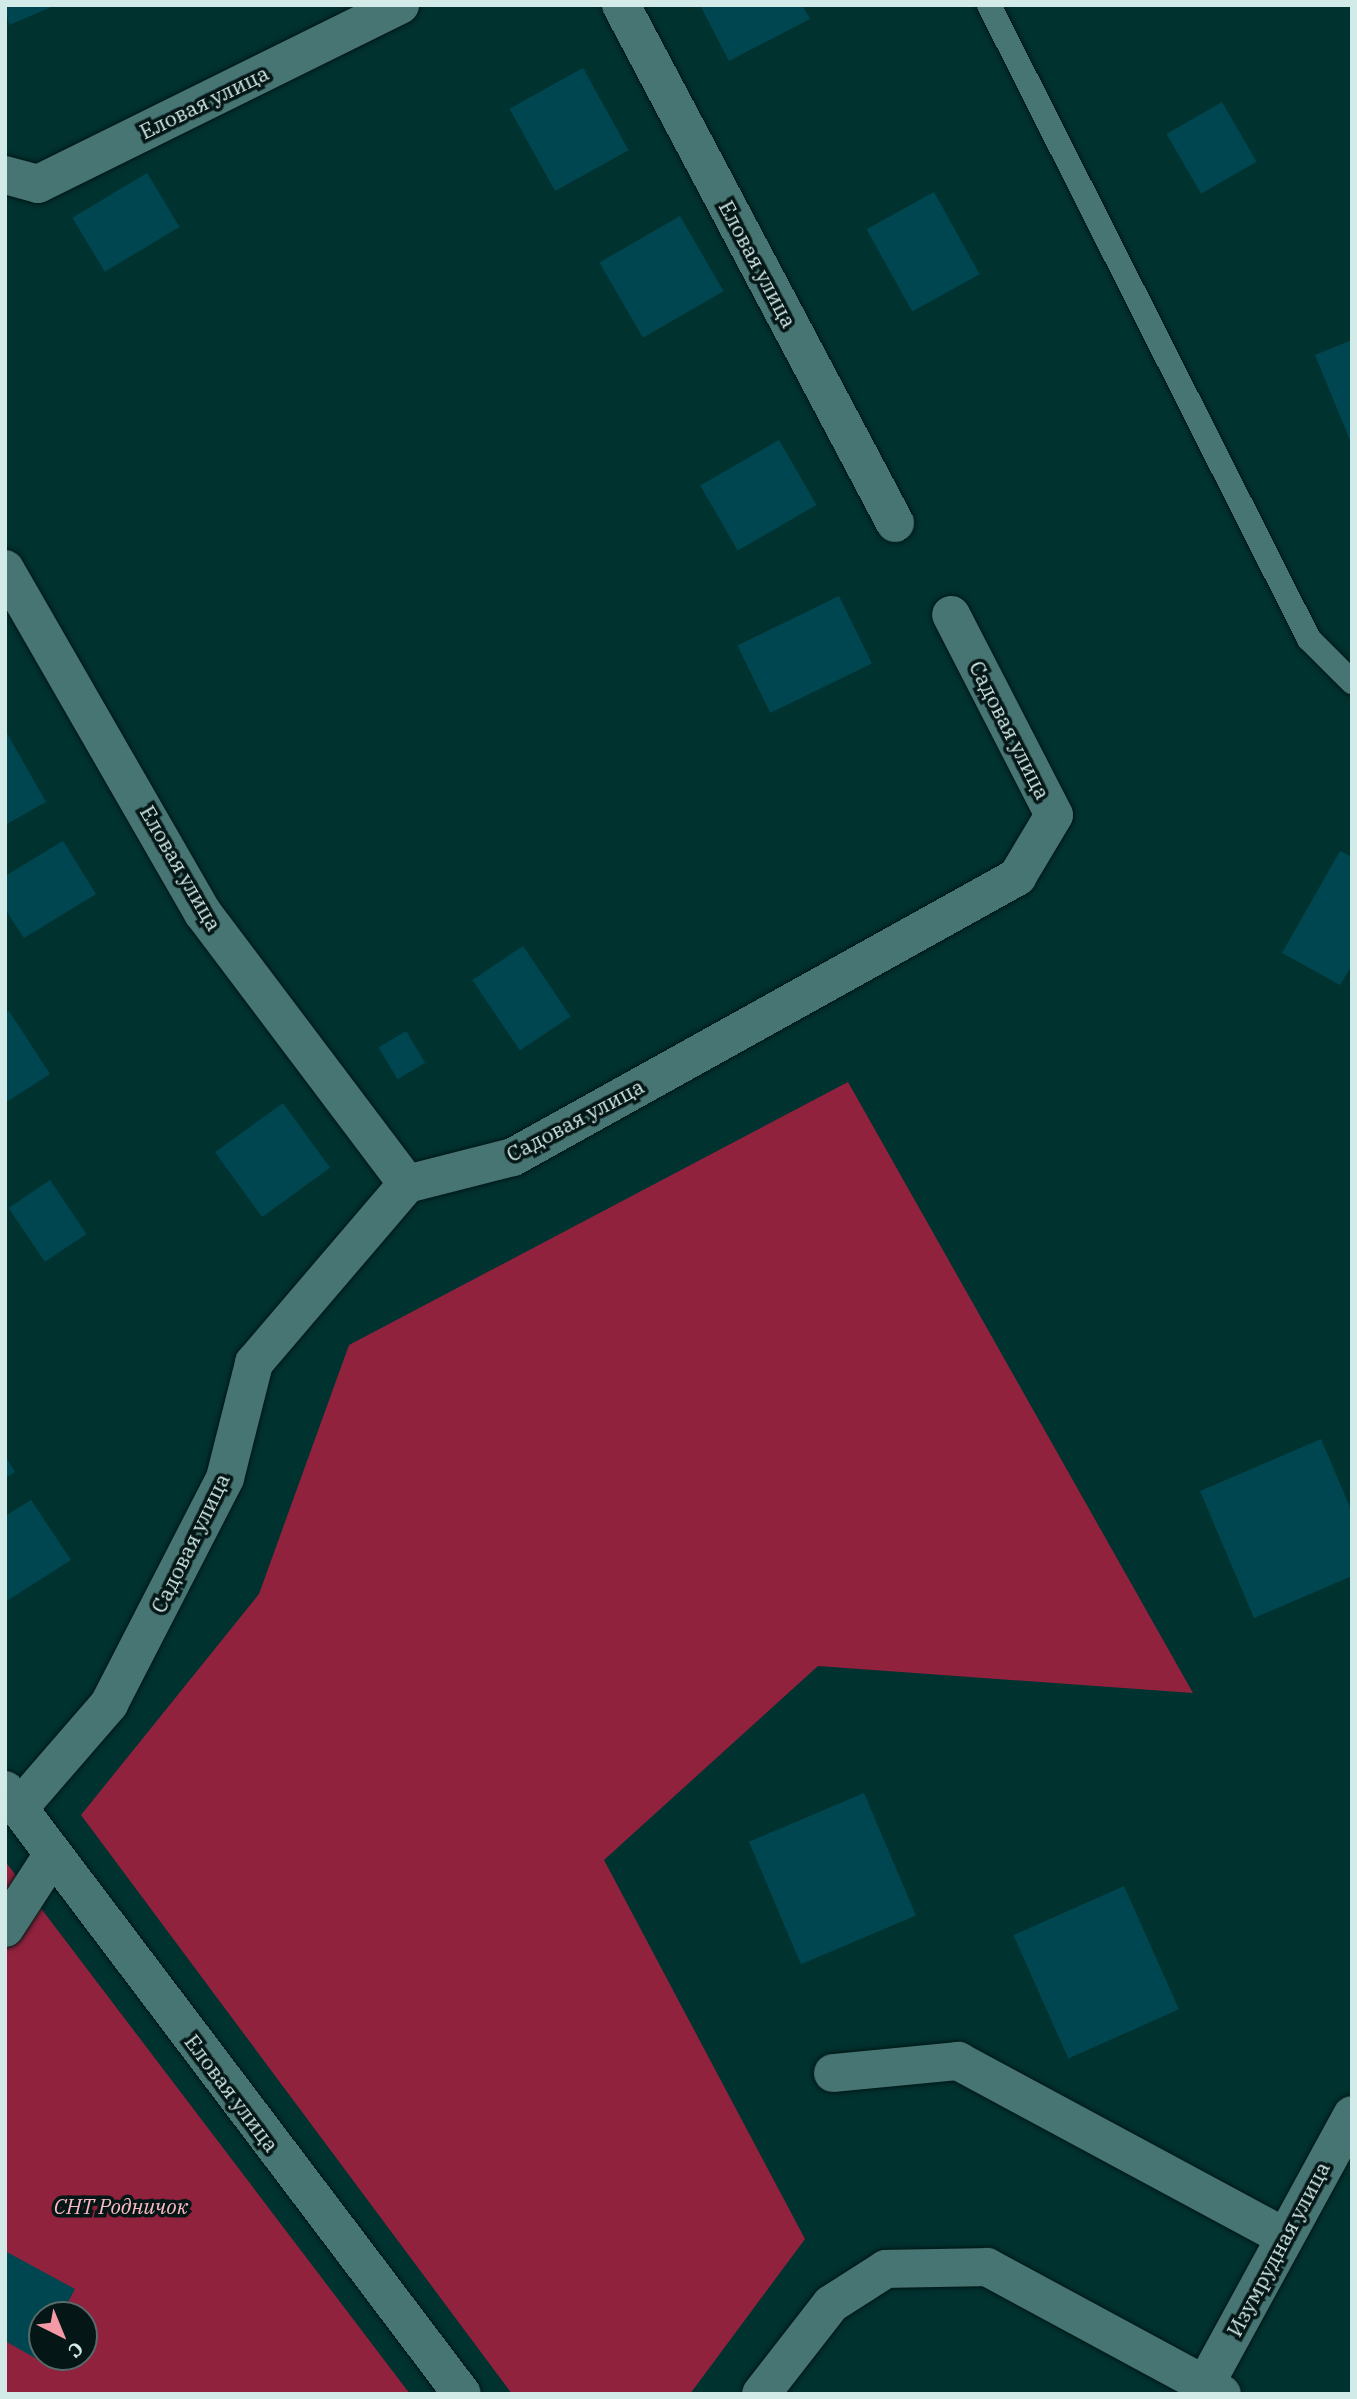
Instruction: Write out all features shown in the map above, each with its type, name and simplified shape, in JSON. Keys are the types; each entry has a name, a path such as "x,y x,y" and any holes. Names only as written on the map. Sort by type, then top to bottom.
{"street":[{"name":"Еловая улица","path":"5,175 38,184 400,5"},
{"name":"Еловая улица","path":"621,5 895,523"},
{"name":"Еловая улица","path":"5,569 203,913 407,1184"},
{"name":"Садовая улица","path":"12,1799 109,1704 225,1478 254,1363 407,1184 513,1157 1017,877 1054,816 951,615"},
{"name":"Еловая улица","path":"12,1799 52,1856 462,2394"},
{"path":"5,1928 52,1856"},
{"path":"833,2073 958,2061 1283,2236"},
{"name":"Изумрудная улица","path":"1214,2389 1283,2236 1352,2115"},
{"path":"761,2394 831,2304 886,2269 987,2267 1214,2389"}],"lane":[{"path":"989,5 1309,639 1352,682"}],"green space":[{"path":"848,1082 1193,1693 818,1666 604,1860 805,2239 690,2394 512,2394 81,1815 259,1594 349,1345"},
{"name":"СНТ Родничок","path":"5,1861 410,2394 5,2394"}],"building":[{"path":"5,5 56,5 9,25"},
{"path":"700,5 802,5 810,19 729,61"},
{"path":"583,68 629,150 555,191 510,109"},
{"path":"1222,102 1256,162 1201,194 1167,134"},
{"path":"147,173 179,227 105,272 72,218"},
{"path":"934,192 980,274 912,312 867,229"},
{"path":"680,216 724,291 643,338 599,262"},
{"path":"1352,340 1352,445 1315,355"},
{"path":"779,440 816,505 738,550 700,485"},
{"path":"839,596 872,663 770,713 737,646"},
{"path":"5,730 46,802 5,825"},
{"path":"63,841 96,894 24,938 5,909 5,876"},
{"path":"1340,851 1352,857 1352,965 1340,985 1282,953"},
{"path":"523,946 571,1016 520,1051 472,980"},
{"path":"9,1011 50,1074 5,1103 5,1014"},
{"path":"406,1031 425,1063 398,1079 379,1047"},
{"path":"283,1103 330,1168 262,1217 215,1152"},
{"path":"50,1180 86,1234 45,1262 9,1208"},
{"path":"1321,1439 1352,1512 1352,1576 1254,1618 1200,1491"},
{"path":"5,1456 15,1472 5,1478"},
{"path":"31,1500 71,1560 5,1602 5,1516"},
{"path":"864,1793 916,1915 801,1964 749,1842"},
{"path":"1124,1886 1179,2009 1068,2059 1013,1935"},
{"path":"5,2251 75,2289 69,2301 28,2301 28,2354 5,2341"}]}
